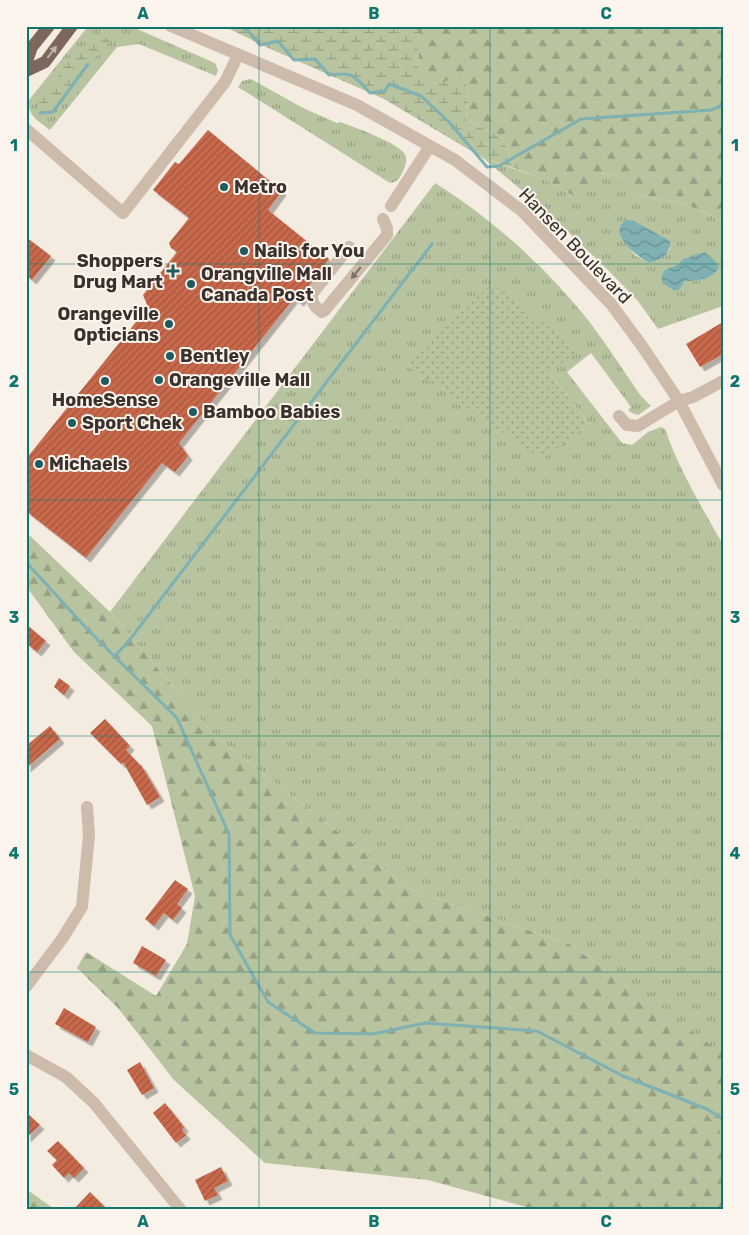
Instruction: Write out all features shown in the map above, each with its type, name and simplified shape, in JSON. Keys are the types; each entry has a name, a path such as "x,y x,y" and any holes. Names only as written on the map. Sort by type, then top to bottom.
{"main road":[{"path":"26,64 32,47 49,26"},
{"path":"26,71 45,62 72,26"}],"street":[{"name":"Hansen Boulevard","path":"171,26 357,105 455,160 522,211 611,304 642,346 679,401 723,485"},
{"path":"26,129 123,213 225,82 238,55"},
{"path":"391,206 430,146"},
{"path":"349,248 312,294 311,301 322,312 387,235 382,219"},
{"path":"619,416 628,425 638,426 679,401 694,397 723,382"},
{"path":"26,987 82,907 89,835 87,807"},
{"path":"26,1055 66,1077 94,1102 180,1209"}],"green space":[{"path":"91,26 130,26 215,63 218,70 216,76 139,44 117,47 50,130 32,114 29,100 85,30"},
{"path":"223,26 412,26 419,32 418,74 437,84 461,76 469,91 466,120 502,138 516,169 483,158 384,99"},
{"path":"412,26 714,26 723,32 723,222 680,203 634,195 626,178 601,173 598,180 574,196 546,180 516,169 502,138 466,120 469,91 437,84 418,74 419,32"},
{"path":"106,38 110,40 56,113 45,116 37,108 37,99 56,80 67,61 77,50 97,39"},
{"path":"251,79 303,108 393,144 404,153 406,159 400,178 390,183 238,87 242,81"},
{"path":"483,158 546,180 574,196 600,173 627,178 634,195 680,203 702,211 723,222 723,306 658,329 638,301 543,208","holes":["621,238 670,248 661,258 649,263 636,256","679,264 703,280 685,281 680,289 672,267"]},
{"path":"435,183 476,211 515,243 551,278 584,315 606,344 641,396 651,406 638,415 628,410 631,407 591,353 567,372 622,443 632,445 648,432 661,427 665,429 684,474 723,545 723,1052 721,1054 569,944 411,890 213,734 110,612","holes":["403,363 550,373 589,424"]},
{"path":"492,284 579,350 550,373 589,424 542,460 403,363"},
{"path":"26,532 110,612 213,734 411,890 569,944 723,1054 723,1209 534,1209 428,1180 265,1163 174,1080 118,1008 77,968 86,952 156,996 187,944 195,896 152,726 74,652 26,586"},
{"path":"723,1101 723,1138 707,1114"},
{"path":"26,1189 50,1206 52,1209 26,1209"}],"water":[{"path":"626,220 634,221 670,241 667,253 649,263 631,250 621,238 619,232"},
{"path":"705,252 716,262 719,268 712,275 700,280 685,281 680,289 675,291 664,284 661,277 665,270 679,264 683,259"}],"building":[{"name":"Orangeville Mall","path":"208,130 282,191 268,210 329,259 306,289 304,297 299,302 294,298 179,443 188,456 175,472 162,463 86,558 26,511 26,459 148,307 143,295 177,252 171,248 169,243 189,218 153,190 175,162 179,164"},
{"path":"26,237 51,256 32,280 26,275"},
{"path":"723,322 723,354 700,367 686,344"},
{"path":"26,624 46,641 37,652 26,643"},
{"path":"59,678 70,686 64,695 54,687"},
{"path":"105,719 130,746 126,750 141,765 160,797 147,805 123,762 121,764 90,733"},
{"path":"50,726 60,739 26,768 26,746"},
{"path":"175,880 188,889 177,904 182,908 173,920 164,913 154,926 145,919"},
{"path":"142,946 166,960 156,976 133,963"},
{"path":"64,1008 96,1027 88,1042 55,1024"},
{"path":"140,1062 154,1088 142,1095 127,1070"},
{"path":"165,1103 184,1127 182,1130 186,1135 176,1143 153,1113"},
{"path":"26,1112 40,1125 26,1138"},
{"path":"58,1141 84,1168 74,1178 69,1173 64,1178 52,1165 57,1160 47,1151"},
{"path":"221,1167 228,1181 214,1188 218,1195 205,1201 195,1180"},
{"path":"90,1192 107,1209 74,1209"}],"waterway":[{"path":"244,26 260,45 278,41 294,60 315,59 329,75 344,74 353,76 370,93 385,91 389,84 421,96 449,122 487,167 499,166 581,119 711,110 723,105"},
{"path":"40,113 53,112 88,64"},
{"path":"115,656 128,642 432,244"},
{"path":"26,562 88,630 177,718 229,834 230,935 268,1002 315,1033 373,1034 425,1023 537,1031 623,1076 707,1109 723,1119"}],"place":[{"name":"Metro","path":"224,187"},
{"name":"Nails for You","path":"244,251"},
{"name":"Shoppers Drug Mart","path":"173,271"},
{"name":"Orangville Mall Canada Post","path":"191,284"},
{"name":"Orangeville Opticians","path":"169,324"},
{"name":"Bentley","path":"170,356"},
{"name":"Orangeville Mall","path":"159,380"},
{"name":"HomeSense","path":"105,381"},
{"name":"Bamboo Babies","path":"193,412"},
{"name":"Sport Chek","path":"72,423"},
{"name":"Michaels","path":"39,464"}]}
